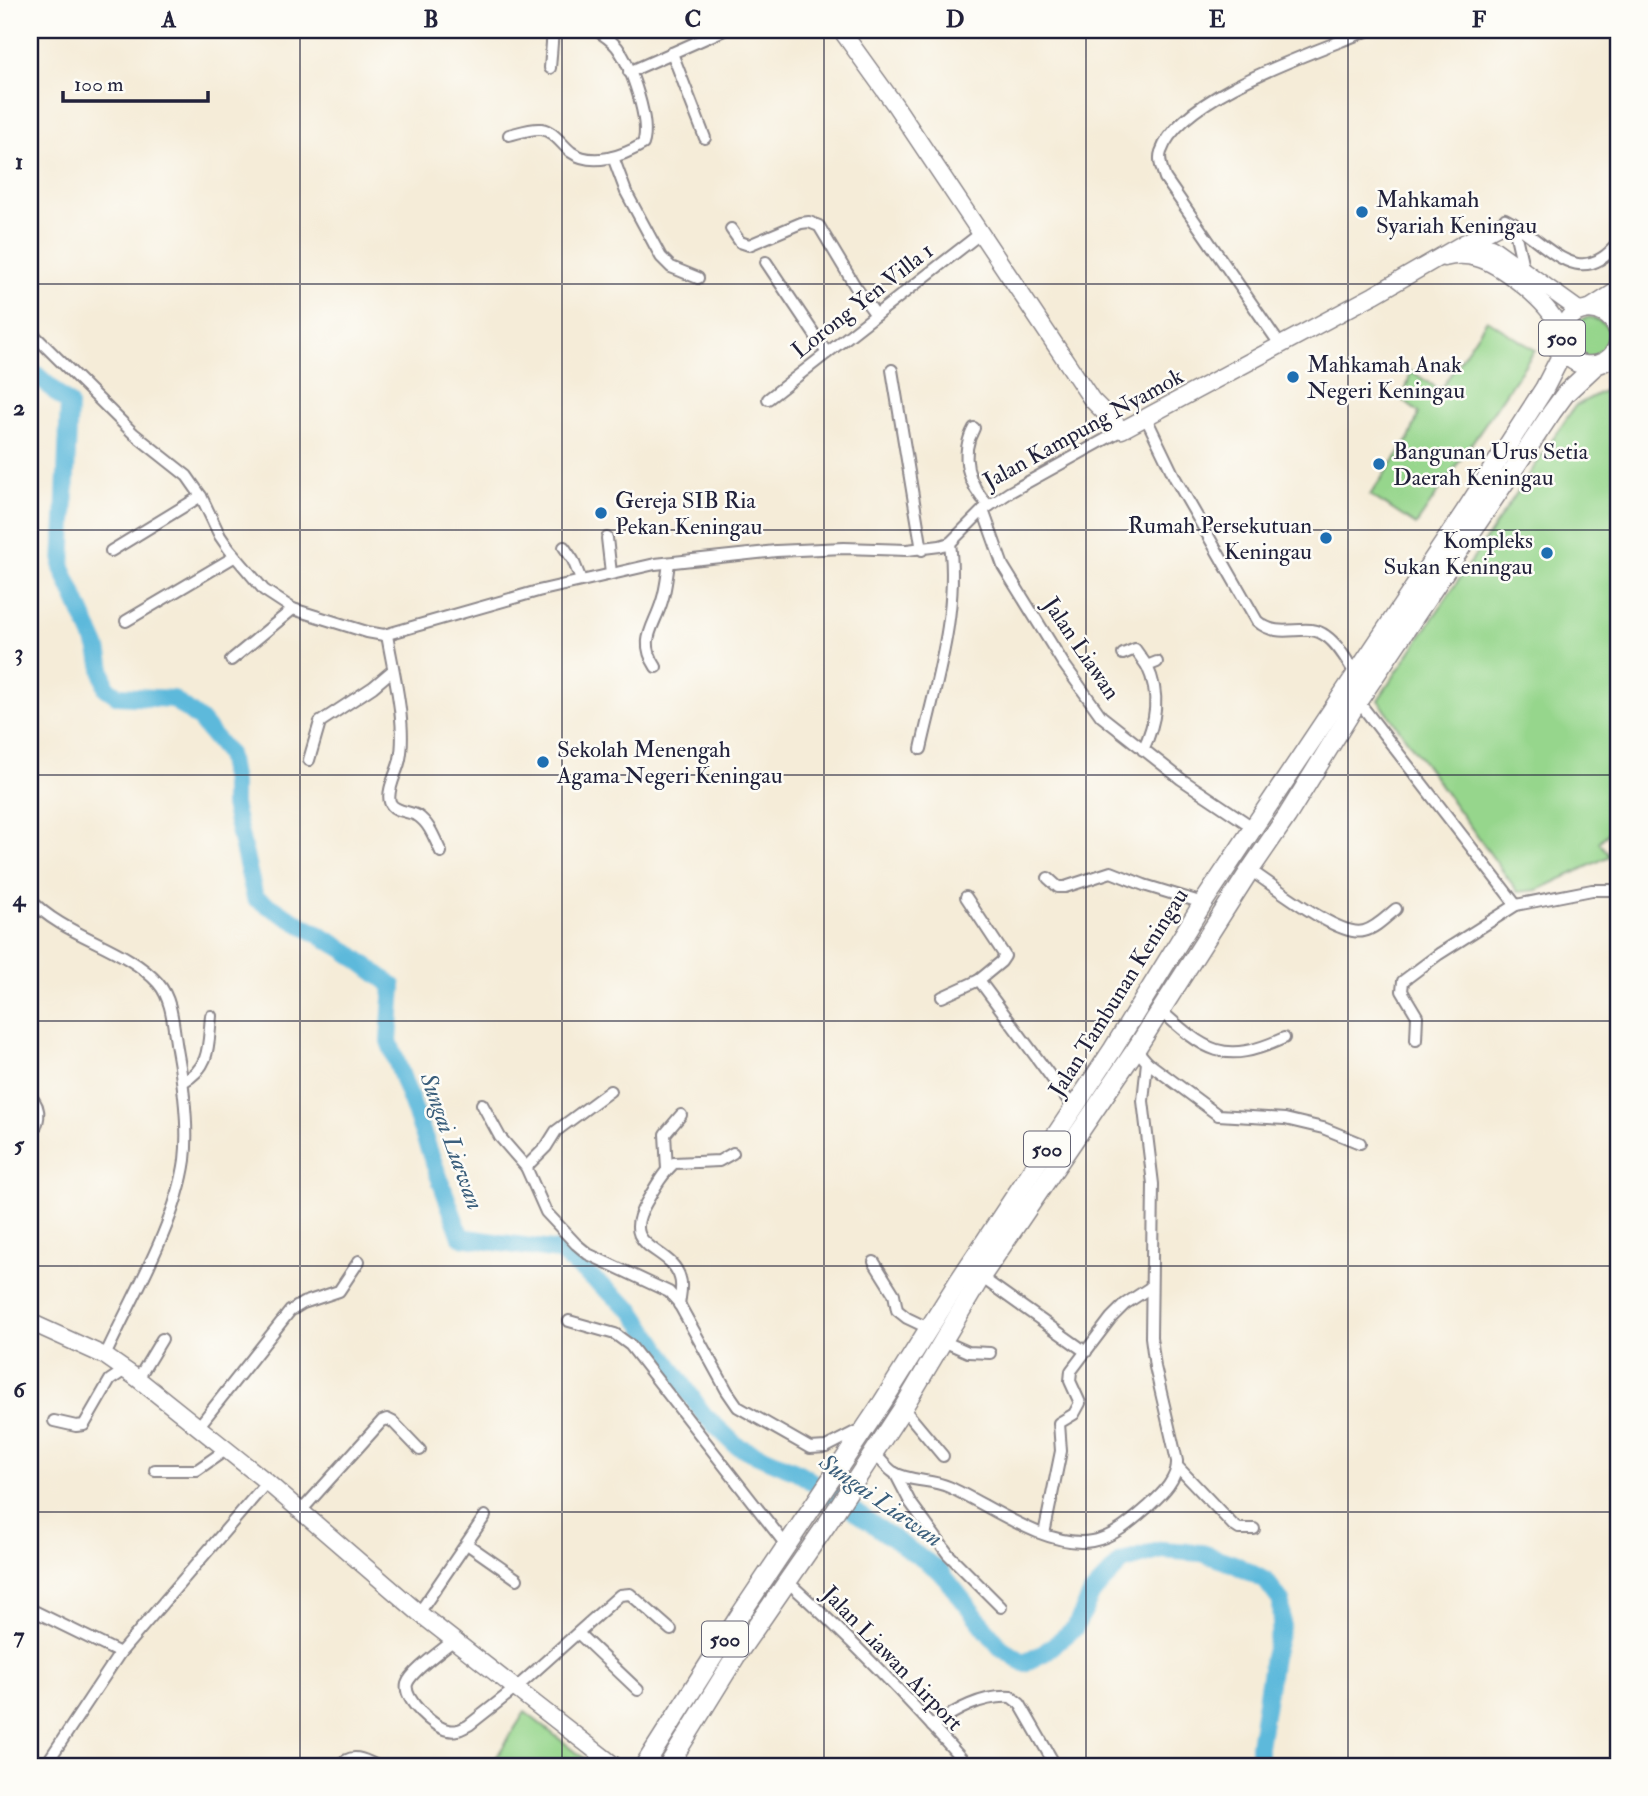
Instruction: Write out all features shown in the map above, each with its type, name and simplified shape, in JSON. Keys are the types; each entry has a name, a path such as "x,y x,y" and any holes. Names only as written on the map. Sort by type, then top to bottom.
{"main road":[{"name":"500","path":"1616,354 1595,366 1577,363 1563,346 1566,323 1618,291"},
{"name":"500","path":"1585,310 1607,314 1618,330"},
{"name":"Jalan Tambunan Keningau","path":"644,1766 1134,1016 1203,903 1357,676 1537,400 1563,346"},
{"name":"Jalan Tambunan Keningau","path":"668,1766 736,1656 903,1408 981,1277 1142,1056 1160,1010 1287,816 1358,701 1552,412 1566,393 1595,366"},
{"path":"878,1408 894,1401 940,1345"}],"street":[{"path":"550,68 553,30"},
{"path":"509,135 529,130 544,130 551,133 570,152 596,160 613,157 641,145 645,140 642,109 629,72 616,46 595,30"},
{"path":"629,72 724,30"},
{"path":"1281,345 1165,178 1160,155 1183,119 1208,100 1369,30"},
{"path":"847,32 1091,400 1122,430"},
{"path":"672,53 705,138"},
{"path":"613,157 626,191 661,257 670,267 698,278"},
{"path":"731,229 740,242 749,245 801,223 809,222 819,226 876,315"},
{"path":"1506,223 1576,265 1587,266 1601,261 1618,243"},
{"path":"1490,264 1493,237 1506,223"},
{"path":"1506,223 1522,264"},
{"name":"Jalan Kampung Nyamok","path":"950,543 986,508 1041,474 1464,243 1506,223"},
{"name":"Lorong Yen Villa 1","path":"768,399 981,233"},
{"path":"1464,243 1476,242 1491,247 1522,264 1585,310"},
{"path":"1522,264 1526,244 1540,242"},
{"name":"Jalan Kampung Nyamok","path":"1438,259 1463,255 1480,259 1515,281 1545,307 1556,323 1563,346"},
{"path":"766,262 827,353"},
{"path":"30,331 134,434 181,470 201,496 220,536 234,557 264,590 293,609 367,632 387,635 581,580 669,563 808,549 922,550 950,543 953,577 950,612 921,749"},
{"path":"892,370 922,550"},
{"path":"1146,418 1175,478 1257,621 1272,631 1314,631 1326,636 1357,676"},
{"name":"Jalan Liawan","path":"974,428 968,439 968,470 977,494 986,508 1003,566 1082,691 1101,716 1143,750 1254,828"},
{"path":"111,551 201,496"},
{"path":"607,538 611,573"},
{"path":"564,547 581,580"},
{"path":"126,621 234,557"},
{"path":"656,667 647,651 646,643 662,601 669,563"},
{"path":"231,660 293,609"},
{"path":"387,635 402,748 390,792 390,802 393,807 417,815 441,852"},
{"path":"1123,654 1135,649 1152,664 1157,704 1153,729 1143,750"},
{"path":"309,760 320,722 373,687 393,670"},
{"path":"30,693 30,713"},
{"path":"1358,701 1517,905"},
{"path":"1250,870 1328,922 1355,933 1366,931 1396,909"},
{"path":"1048,878 1058,887 1065,887 1111,872 1203,903"},
{"path":"1416,1040 1417,1016 1402,991 1403,981 1439,954 1517,905 1592,890 1618,890"},
{"path":"942,997 979,980 1001,962 1004,956 966,897"},
{"path":"30,899 71,930 138,966 157,982 167,997 183,1082 185,1158 178,1190 159,1240 105,1356"},
{"path":"979,980 1074,1108"},
{"path":"1160,1010 1194,1040 1210,1049 1247,1052 1284,1038"},
{"path":"183,1082 198,1072 206,1060 211,1016"},
{"path":"1142,1056 1218,1115 1284,1119 1323,1128 1360,1143"},
{"path":"1142,1056 1143,1101 1153,1184 1153,1356 1177,1466 1233,1525 1242,1530 1254,1529"},
{"path":"526,1167 556,1131 610,1091"},
{"path":"30,1096 37,1105 39,1117 30,1139"},
{"path":"482,1104 500,1137 526,1167 546,1212 588,1254 662,1288 679,1305 727,1391 743,1410 810,1448 832,1445 866,1426"},
{"path":"667,1169 665,1134 681,1115"},
{"path":"679,1305 680,1275 642,1239 637,1229 639,1214 667,1169 674,1163 719,1161 733,1153"},
{"path":"199,1426 290,1311 303,1303 339,1291 359,1261"},
{"path":"874,1262 894,1294 897,1310 928,1328"},
{"path":"981,1277 1086,1353"},
{"path":"1044,1534 1061,1451 1059,1423 1074,1414 1080,1404 1069,1377 1111,1318 1125,1304 1151,1287"},
{"path":"569,1321 614,1334 630,1345 786,1545"},
{"path":"30,1324 105,1356 132,1374 267,1482 419,1612 615,1766"},
{"path":"54,1421 76,1426 85,1425 110,1380 132,1374 162,1339"},
{"path":"940,1345 968,1352 990,1353"},
{"path":"903,1408 943,1456"},
{"path":"301,1511 382,1421 387,1419 393,1422 420,1450"},
{"path":"155,1470 198,1470 227,1449"},
{"path":"874,1453 895,1473 911,1502 948,1555 1001,1607"},
{"path":"895,1473 946,1485 1044,1534 1082,1542 1093,1541 1115,1532 1159,1496 1169,1484 1177,1466"},
{"path":"45,1766 120,1653 267,1482"},
{"path":"419,1612 485,1516"},
{"path":"467,1544 517,1579"},
{"name":"Jalan Liawan Airport","path":"787,1581 835,1625 968,1766"},
{"path":"455,1639 413,1675 407,1684 411,1698 431,1722 449,1731 460,1730 516,1688 624,1593 630,1594 671,1630"},
{"path":"30,1609 120,1653"},
{"path":"578,1633 638,1690"},
{"path":"932,1726 970,1705 987,1699 1011,1697 1020,1704 1055,1765"},
{"path":"340,1766 350,1758 377,1766"}],"green space":[{"path":"1590,317 1607,326 1611,337 1606,348 1593,360 1573,354 1568,333 1576,321"},
{"path":"1487,320 1535,350 1416,525 1370,495 1409,439 1419,413 1400,398 1406,389 1411,371 1440,390"},
{"name":"Kompleks Sukan Keningau","path":"1609,388 1618,398 1618,824 1599,842 1610,856 1538,890 1518,892 1378,700 1575,406"},
{"path":"525,1712 594,1766 491,1766"}],"waterway":[{"name":"Sungai Liawan","path":"30,369 69,404 62,568 98,649 106,688 118,696 173,699 200,720 228,754 233,783 233,805 255,898 345,950 393,986 389,1041 461,1237 558,1251 633,1311 703,1414 737,1446 798,1472 940,1571 1000,1647 1024,1663 1044,1653 1075,1628 1092,1593 1122,1562 1162,1550 1202,1553 1234,1564 1266,1581 1281,1601 1282,1623 1273,1657 1259,1746 1259,1766"}],"place":[{"name":"Mahkamah Syariah Keningau","path":"1362,212"},
{"name":"Mahkamah Anak Negeri Keningau","path":"1293,377"},
{"name":"Bangunan Urus Setia Daerah Keningau","path":"1379,464"},
{"name":"Gereja SIB Ria Pekan Keningau","path":"601,513"},
{"name":"Rumah Persekutuan Keningau","path":"1326,538"},
{"name":"Kompleks Sukan Keningau","path":"1547,553"},
{"name":"Sekolah Menengah Agama Negeri Keningau","path":"543,762"}]}
